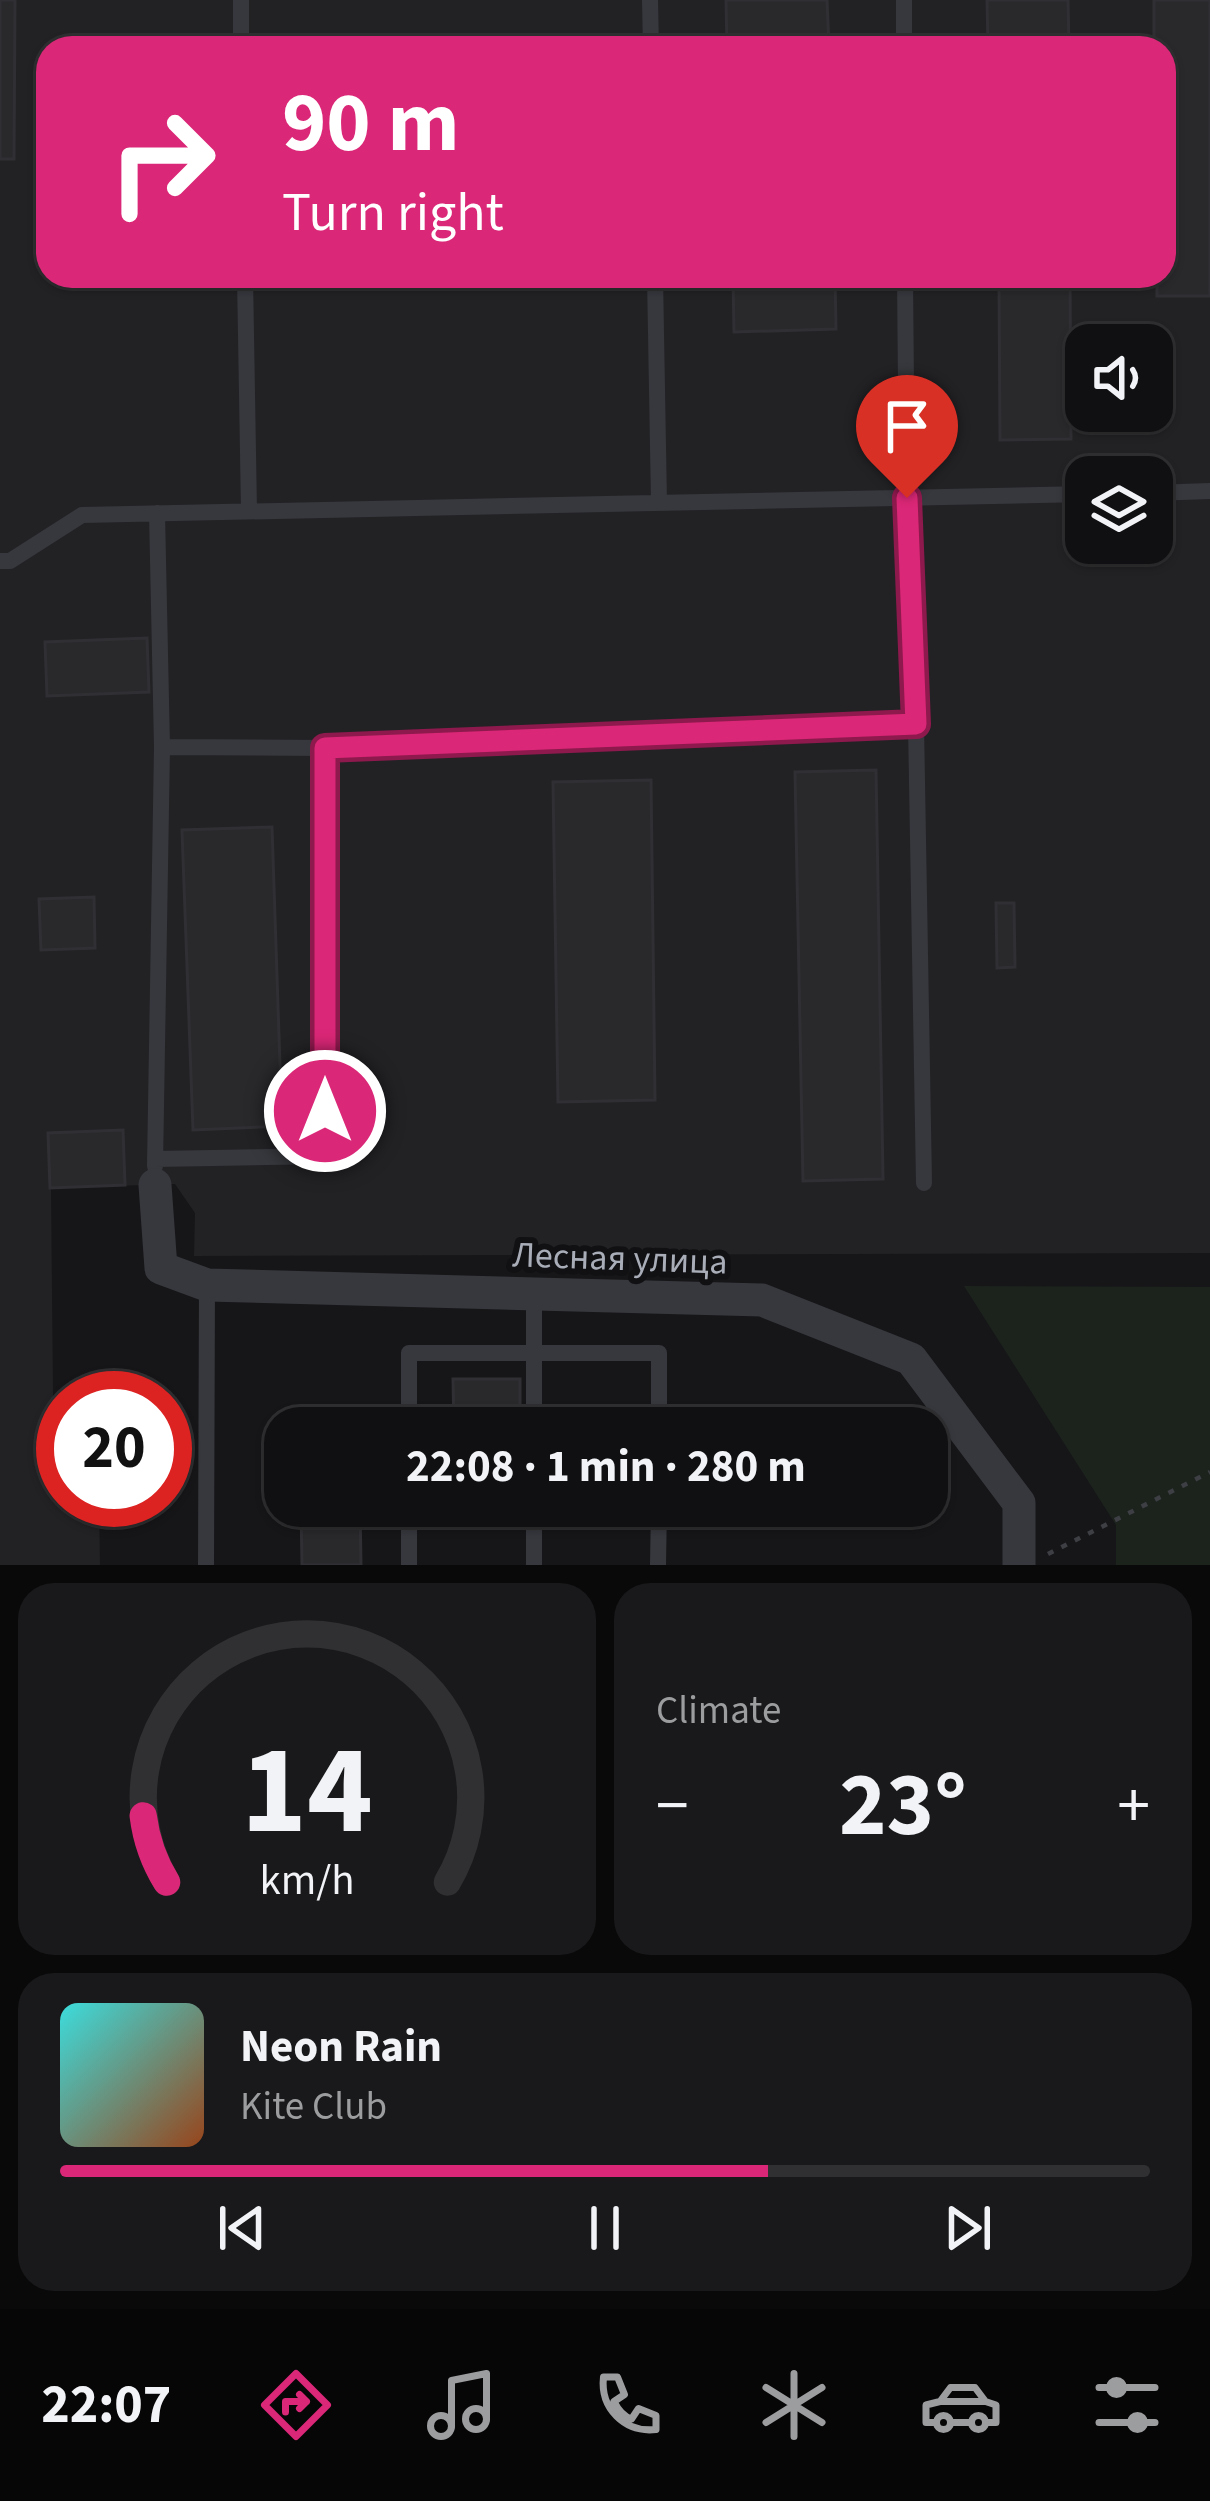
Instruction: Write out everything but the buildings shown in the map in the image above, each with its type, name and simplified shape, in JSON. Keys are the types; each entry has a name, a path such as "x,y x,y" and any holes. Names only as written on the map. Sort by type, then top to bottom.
{"street":[{"name":"Лесная улица","path":"155,1172 161,1268 207,1285 762,1300 911,1358 1019,1504 1033,1560"}],"lane":[{"path":"241,0 241,36"},
{"path":"650,0 651,36"},
{"path":"904,0 904,36"},
{"path":"245,288 249,511"},
{"path":"655,288 658,503"},
{"path":"905,288 924,1183"},
{"path":"1173,492 1210,491"},
{"path":"0,561 10,561 82,515 1065,494"},
{"path":"157,513 162,747 155,1172 325,1156 325,748"},
{"path":"162,747 325,748 916,724"},
{"path":"206,1565 207,1285"},
{"path":"534,1294 534,1407"},
{"path":"409,1407 409,1353 659,1353 659,1407"},
{"path":"409,1527 409,1565"},
{"path":"534,1527 534,1565"},
{"path":"658,1527 658,1565"}],"path":[{"path":"1033,1560 1210,1472"}],"shaded area":[{"path":"0,0 1210,0 1210,1253 194,1256 195,1213 175,1184 51,1188 53,1371 36,1371 36,1527 99,1527 100,1565 0,1565"},
{"path":"964,1286 1210,1287 1210,1565 1116,1565 1116,1525"}],"route":[{"path":"325,1111 325,748 916,724 907,498"}]}
